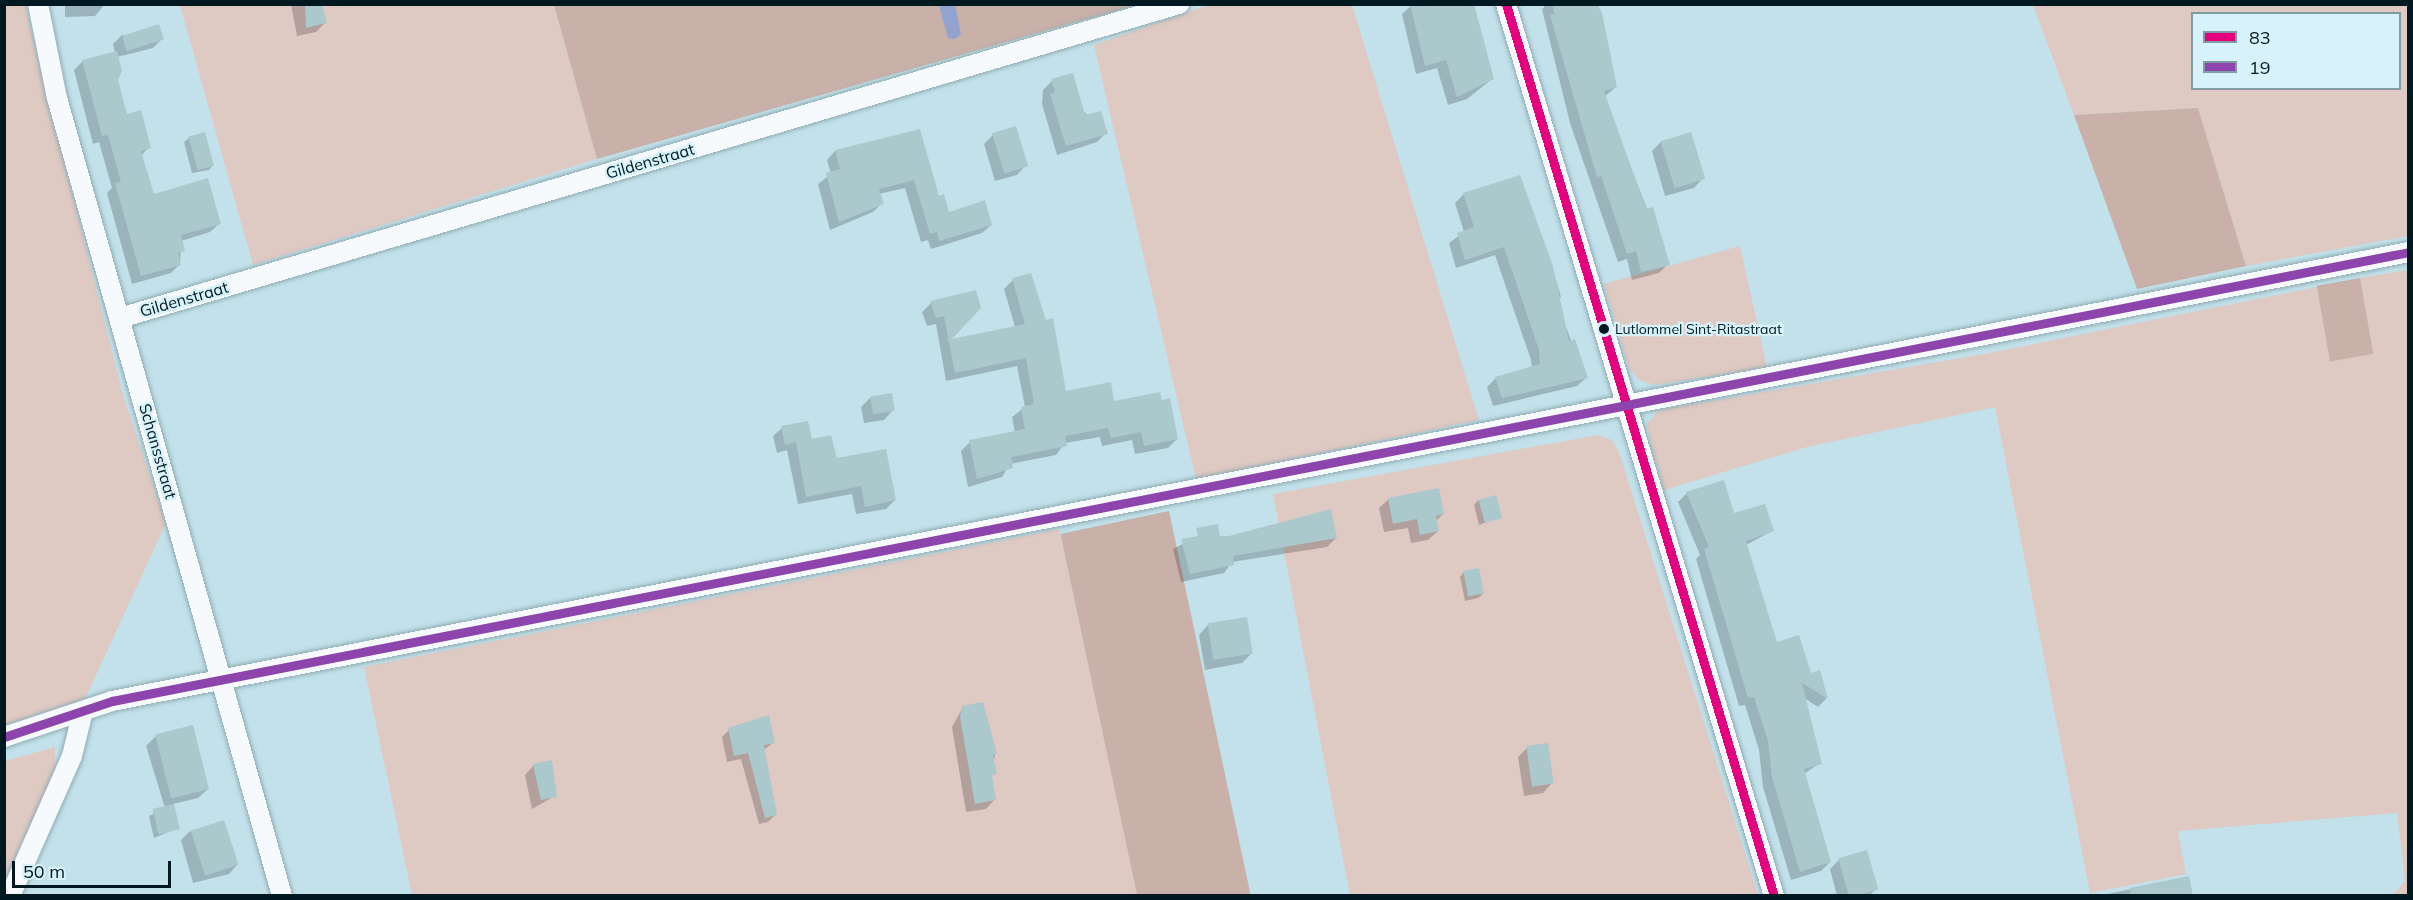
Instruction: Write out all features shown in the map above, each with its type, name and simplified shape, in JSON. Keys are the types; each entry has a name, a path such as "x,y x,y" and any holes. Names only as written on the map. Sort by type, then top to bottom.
{"street":[{"name":"Schansstraat","path":"38,4 57,98 282,896"},
{"name":"Gildenstraat","path":"120,318 1179,4"},
{"path":"1506,4 1628,402 1774,896"},
{"path":"4,737 83,711 222,680 1628,402 2409,252"},
{"path":"10,896 72,756 83,711"}],"shaded area":[{"path":"4,5 25,5 123,395 166,523 85,699 5,725"},
{"path":"180,5 554,5 597,159 253,265"},
{"path":"554,5 1136,5 597,159"},
{"path":"1208,5 1352,5 1479,420 1196,479 1094,45"},
{"path":"2033,5 2408,5 2408,236 2246,266 2198,108 2074,115"},
{"path":"2198,108 2246,266 2137,289 2074,115"},
{"path":"1740,246 1767,367 1655,385 1639,380 1629,368 1604,284"},
{"path":"2408,270 2408,895 2393,895 2405,881 2397,813 2178,831 2186,874 2090,893 1995,407 1807,447 1664,490 1650,440 1647,424 1659,410 1984,354 2317,287 2331,360 2373,353 2360,278"},
{"path":"2360,278 2373,354 2330,361 2317,286"},
{"path":"1598,435 1612,440 1620,455 1758,895 1350,895 1273,494"},
{"path":"1169,511 1251,895 1137,896 1060,534"},
{"path":"1059,529 1138,895 412,895 364,667"},
{"path":"55,747 55,774 5,881 5,761"}],"water":[{"path":"939,5 955,5 961,34 955,39 948,38"}],"building":[{"path":"305,4 322,4 327,23 306,28"},
{"path":"1410,4 1474,4 1494,79 1457,97 1446,60 1425,66"},
{"path":"1552,4 1597,4 1602,13 1617,87 1604,91 1646,209 1653,207 1670,265 1641,272 1636,251 1627,254 1601,176 1597,177 1550,15 1555,14"},
{"path":"159,24 164,39 127,51 122,36"},
{"path":"117,51 122,71 118,80 127,114 141,110 151,148 141,151 154,194 208,178 221,224 181,235 185,251 178,253 181,265 141,276 115,183 121,182 108,135 102,136 82,60"},
{"path":"1073,73 1085,115 1101,111 1108,134 1066,146 1050,94 1055,92 1051,79"},
{"path":"1016,126 1028,166 1004,173 992,133"},
{"path":"920,129 939,196 944,194 949,212 985,200 992,225 939,241 937,232 930,234 914,180 879,189 884,204 839,222 826,173 840,169 835,150"},
{"path":"205,132 214,166 198,170 189,136"},
{"path":"1691,132 1705,179 1675,188 1660,141"},
{"path":"1520,175 1553,266 1569,341 1575,339 1588,378 1502,398 1495,377 1540,364 1539,350 1504,247 1465,260 1457,233 1474,227 1463,193"},
{"path":"1031,273 1046,320 1053,318 1066,391 1111,382 1114,401 1160,392 1162,400 1170,398 1178,439 1144,446 1141,432 1111,438 1108,428 1065,436 1067,446 1011,457 1013,468 977,479 969,440 1025,429 1021,407 1034,404 1026,358 955,373 944,316 936,318 930,301 976,290 981,308 952,339 1025,324 1012,278"},
{"path":"892,393 895,411 873,414 870,396"},
{"path":"808,421 812,439 831,435 837,458 886,449 896,500 865,507 861,486 806,497 796,442 785,445 781,426"},
{"path":"1724,480 1734,513 1765,504 1774,531 1746,541 1777,642 1799,635 1811,673 1820,670 1828,699 1802,683 1822,764 1804,769 1831,862 1800,872 1772,777 1768,741 1754,697 1748,698 1704,549 1709,547 1686,492"},
{"path":"1439,488 1444,514 1436,516 1439,531 1420,535 1417,519 1393,524 1388,498"},
{"path":"1496,495 1502,518 1485,523 1479,500"},
{"path":"1331,509 1337,538 1233,556 1234,565 1190,574 1181,539 1198,536 1196,528 1218,524 1220,536 1229,536"},
{"path":"1479,568 1484,594 1468,597 1463,571"},
{"path":"1247,617 1253,654 1213,660 1207,623"},
{"path":"983,702 997,754 993,755 997,774 992,775 996,800 975,804 960,717 962,706"},
{"path":"769,715 775,743 764,745 777,815 765,818 748,753 734,756 728,728"},
{"path":"193,725 209,789 171,798 155,734"},
{"path":"1548,743 1554,784 1532,787 1526,746"},
{"path":"552,760 557,797 541,800 533,764"},
{"path":"174,804 180,829 158,834 153,809"},
{"path":"224,820 239,865 205,876 191,831"},
{"path":"1867,850 1878,889 1849,896 1838,858"},
{"path":"2189,876 2193,896 2131,896 2130,888"}],"transit line":[{"name":"83","path":"1506,4 1774,896"},
{"name":"19","path":"4,737 112,701 2408,252"}],"place":[{"name":"Lutlommel Sint-Ritastraat","path":"1604,329"}]}
